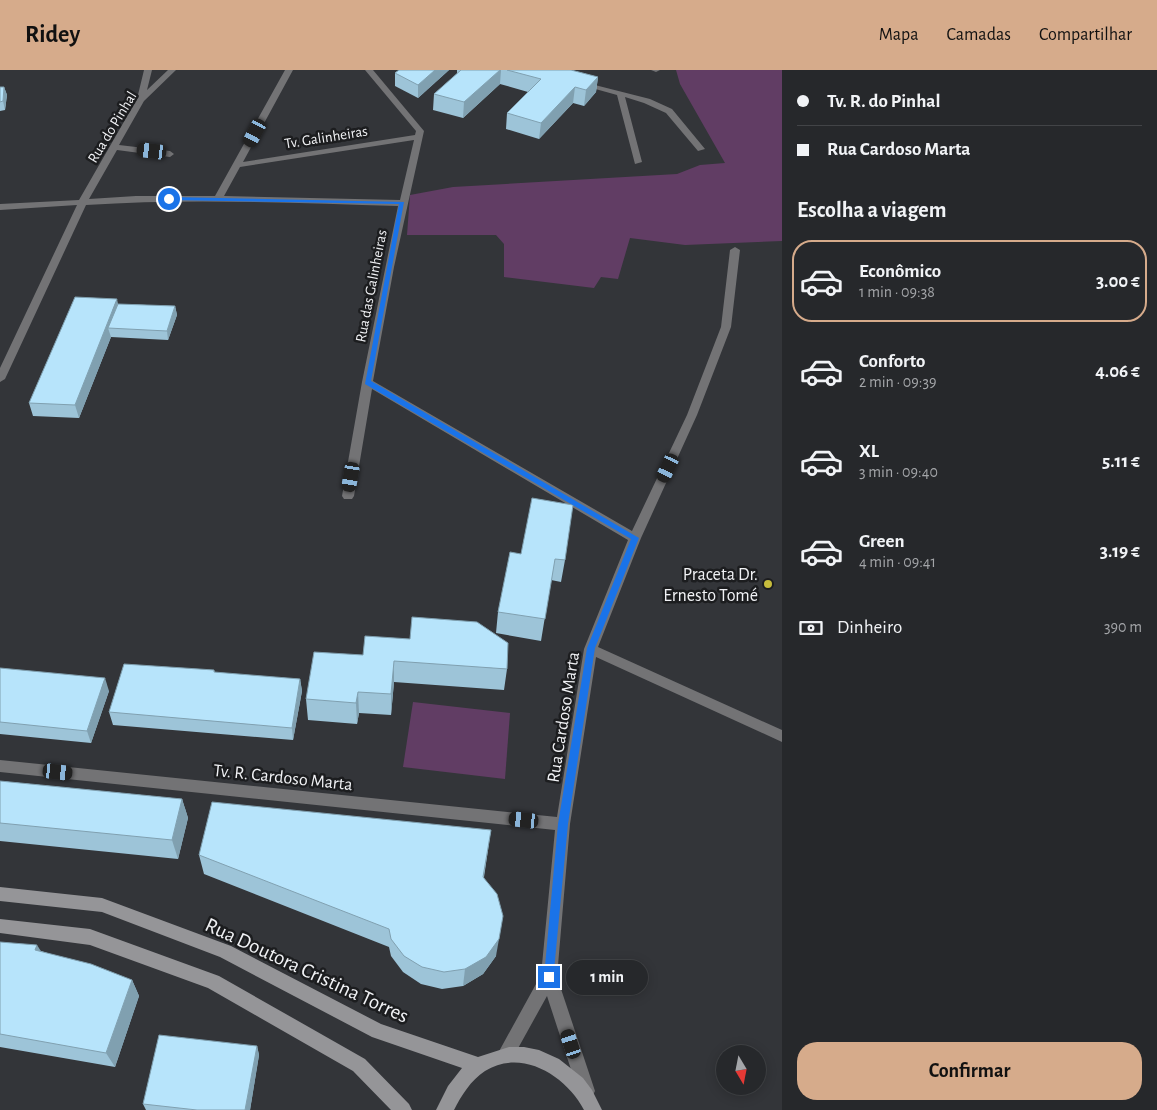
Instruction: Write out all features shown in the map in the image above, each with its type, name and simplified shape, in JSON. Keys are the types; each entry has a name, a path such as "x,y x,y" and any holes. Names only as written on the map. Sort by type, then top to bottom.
{"main road":[{"name":"Rua Doutora Cristina Torres","path":"0,894 102,905 225,951 378,1031 477,1065"},
{"path":"0,926 90,938 213,982 359,1065 403,1110"},
{"path":"445,1110 455,1087 477,1065 505,1055 535,1057 564,1071 590,1102"}],"street":[{"path":"141,100 148,70"},
{"name":"Rua do Pinhal","path":"0,379 82,203 141,100 172,70"},
{"path":"218,199 288,70"},
{"path":"369,70 420,131 418,137"},
{"name":"Tv. Galinheiras","path":"238,165 418,137"},
{"name":"Rua das Galinheiras","path":"348,496 367,382 402,203 418,137"},
{"path":"114,147 170,154"},
{"path":"0,207 136,199 402,203"},
{"name":"Rua Cardoso Marta","path":"549,977 563,824 591,648 635,538 692,415 726,326 735,250"},
{"path":"367,382 635,538"},
{"path":"591,648 782,736"},
{"name":"Tv. R. Cardoso Marta","path":"0,766 563,824"},
{"path":"505,1055 549,977"},
{"path":"549,977 590,1102"}],"lane":[{"path":"575,82 620,92 647,101 669,112 701,149"},
{"path":"620,92 638,162"}],"shaded area":[{"path":"676,70 782,70 782,241 685,245 630,238 618,279 601,277 594,288 504,277 504,244 496,235 407,235 410,195 453,187 677,174 700,165 725,163 680,84"},
{"path":"413,702 510,713 505,779 403,767"}],"building":[{"path":"399,70 435,70 418,85 395,73"},
{"path":"461,70 500,70 464,102 434,94"},
{"path":"507,70 571,70 598,77 586,90 575,87 541,123 507,113 541,79"},
{"path":"0,87 4,87 3,101 0,102"},
{"path":"75,297 117,299 75,405 29,403"},
{"path":"118,304 175,306 167,331 108,328"},
{"path":"532,498 573,505 565,560 555,559 545,619 498,612 510,552 521,554"},
{"path":"412,617 477,622 508,643 507,669 394,661 391,694 358,692 356,703 306,699 314,652 363,655 365,636 410,639"},
{"path":"124,664 214,670 214,672 300,679 292,728 109,712"},
{"path":"0,668 105,678 87,731 0,722"},
{"path":"0,781 182,799 172,840 0,823"},
{"path":"212,802 491,830 483,877 497,894 503,916 499,939 486,957 465,969 444,972 422,967 404,956 391,939 389,929 199,855"},
{"path":"0,942 37,945 35,950 91,964 132,980 106,1053 0,1034"},
{"path":"159,1035 257,1046 245,1110 197,1110 143,1104"}],"place":[{"name":"Praceta Dr. Ernesto Tomé","path":"768,584"}],"route":[{"path":"169,199 402,203 367,382 635,538 591,648 563,824 549,977"}]}
